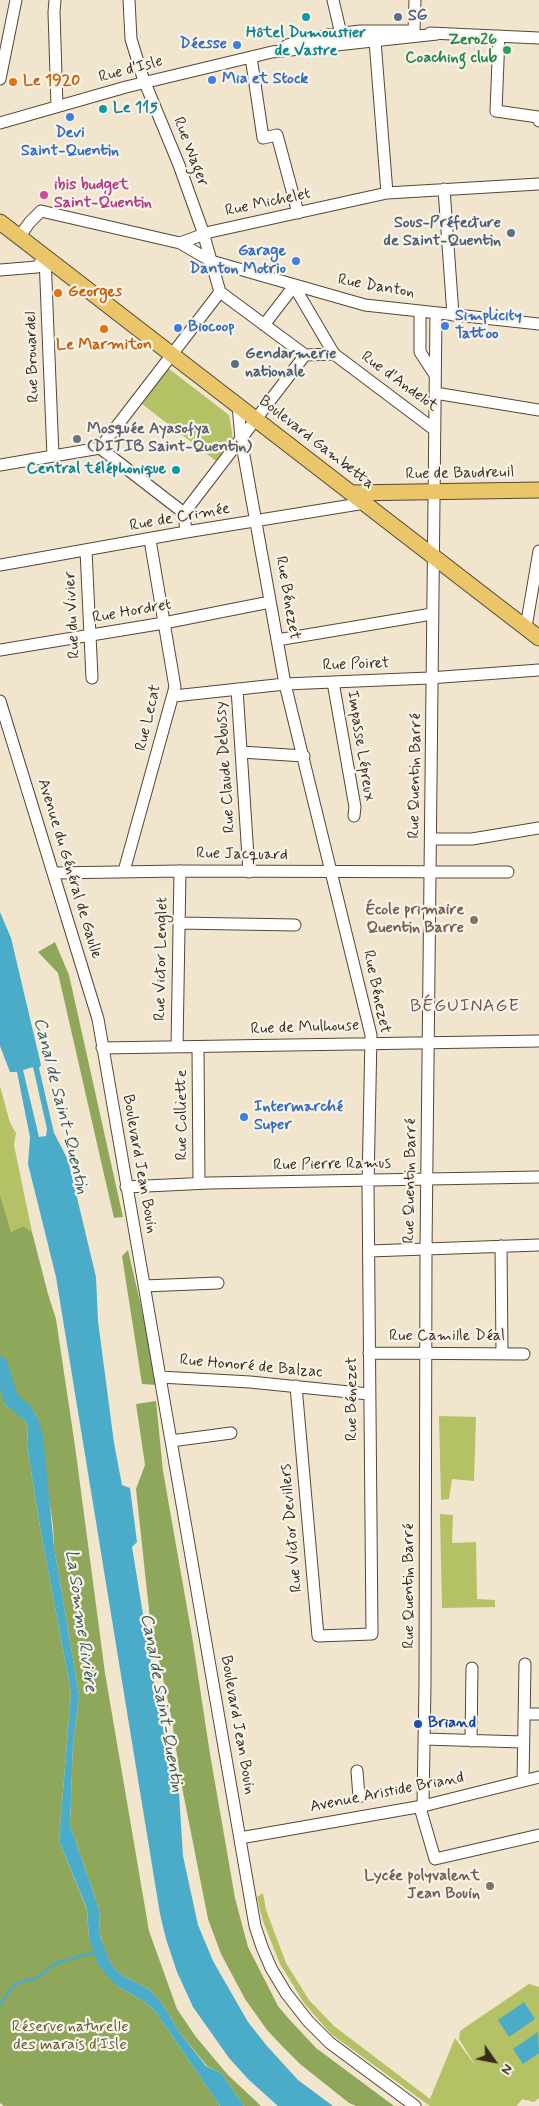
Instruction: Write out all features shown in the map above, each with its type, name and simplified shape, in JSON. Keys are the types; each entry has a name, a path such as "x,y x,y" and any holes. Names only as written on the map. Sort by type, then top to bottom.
{"main road":[{"name":"Boulevard Gambetta","path":"0,222 539,638"},
{"name":"Rue de Baudreuil","path":"351,493 539,490"},
{"path":"383,517 376,507 377,500 392,492"}],"street":[{"path":"0,79 16,0"},
{"path":"55,0 57,106"},
{"name":"Rue Wager","path":"129,0 131,39 145,82 179,165 203,234 220,292"},
{"path":"334,0 341,34"},
{"path":"414,31 415,0"},
{"name":"Rue d'Isle","path":"272,52 280,47 372,29 539,38"},
{"name":"Rue d'Isle","path":"0,123 145,82 272,52 437,34"},
{"path":"499,36 496,111 538,118 539,121"},
{"path":"375,41 387,193"},
{"path":"251,57 262,138 278,135 298,213"},
{"name":"Rue Michelet","path":"180,242 203,234 387,193 539,184"},
{"path":"444,189 453,315"},
{"path":"19,236 41,211 180,242"},
{"name":"Rue Danton","path":"180,242 211,260 365,306 539,324"},
{"path":"0,270 37,267 45,257"},
{"name":"Rue Brouardel","path":"45,257 53,456"},
{"path":"264,325 294,286"},
{"name":"Rue d'Andelot","path":"294,286 334,354 435,430"},
{"path":"0,465 100,448 220,292 305,355 334,354"},
{"path":"420,312 420,352 436,376"},
{"name":"Rue Quentin Barré","path":"436,313 432,614 432,839 426,1249 424,1739 423,1806 421,1811 434,1859 539,1835"},
{"path":"186,532 184,513 305,355"},
{"path":"436,393 539,410"},
{"name":"Rue Bénezet","path":"238,405 241,439 285,684 371,1036 368,1180 368,1394 372,1634 348,1635"},
{"path":"100,448 184,513"},
{"name":"Rue de Crimée","path":"0,565 365,503"},
{"name":"Rue Lecat","path":"124,871 176,687 150,540"},
{"name":"Rue du Vivier","path":"86,550 92,678"},
{"path":"526,627 539,551"},
{"name":"Rue Hordret","path":"0,650 164,623 270,602"},
{"path":"277,640 432,614"},
{"name":"Rue Poiret","path":"174,696 285,684 539,670"},
{"name":"Impasse Lépreux","path":"333,682 355,806 354,816"},
{"name":"Rue Claude Debussy","path":"237,689 249,872"},
{"name":"Avenue du Général de Gaulle","path":"0,701 98,1018 102,1048"},
{"path":"241,752 304,756"},
{"path":"432,839 472,839 539,828"},
{"name":"Rue Jacquard","path":"54,873 124,871 508,872"},
{"name":"Rue Victor Lenglet","path":"177,1047 180,871"},
{"path":"179,923 295,925"},
{"name":"Rue de Mulhouse","path":"102,1048 370,1042 539,1041"},
{"name":"Rue Colliette","path":"198,1047 199,1183"},
{"name":"Boulevard Jean Bouin","path":"102,1048 255,1926 262,1947 286,1993 308,2021 330,2043 415,2106"},
{"name":"Rue Pierre Ramus","path":"126,1187 199,1183 539,1177"},
{"path":"369,1252 539,1245"},
{"path":"501,1246 502,1354"},
{"path":"144,1286 218,1283"},
{"name":"Rue Camille Déal","path":"369,1353 524,1354"},
{"name":"Rue Honoré de Balzac","path":"160,1377 296,1386 368,1394"},
{"name":"Rue Victor Devillers","path":"296,1386 318,1636 348,1635"},
{"path":"171,1442 230,1433"},
{"path":"523,1781 525,1664"},
{"path":"471,1741 472,1668"},
{"path":"524,1714 539,1714"},
{"path":"424,1739 523,1742"},
{"path":"357,1771 359,1797"},
{"name":"Avenue Aristide Briand","path":"240,1838 423,1806 539,1776"}],"green space":[{"path":"168,368 229,415 233,438 216,461 142,404"},
{"path":"55,942 69,975 123,1217 114,1218 58,973 38,952"},
{"path":"0,1086 10,1123 16,1133 14,1145 32,1232 23,1226 11,1232 0,1194"},
{"name":"Réserve naturelle des marais d'Isle","path":"0,1194 11,1232 23,1226 32,1232 56,1319 105,1673 149,1931 177,2009 196,2037 228,2075 261,2106 244,2106 221,2073 207,2066 180,2033 163,2005 150,1990 120,1974 111,1964 105,1950 100,1935 99,1909 70,1825 73,1743 79,1695 54,1547 53,1526 37,1416 13,1394 4,1404 22,1416 28,1427 27,1446 41,1533 71,1692 59,1841 87,1910 89,1939 117,1986 145,2002 155,2011 220,2106 4,2106 0,2103"},
{"path":"128,1250 157,1385 142,1384 122,1256"},
{"path":"156,1401 163,1471 192,1636 210,1754 235,1898 248,1947 278,2006 289,2019 316,2048 394,2106 356,2106 349,2103 300,2064 284,2048 267,2030 245,1999 221,1954 208,1919 181,1782 171,1715 150,1619 136,1489 145,1465 136,1404"},
{"path":"439,1416 476,1417 474,1481 452,1479 449,1499 441,1500"},
{"path":"440,1514 453,1515 452,1543 476,1542 477,1599 495,1600 495,1607 442,1608"},
{"path":"263,1893 266,1910 286,1963 309,2000 334,2026 430,2099 455,2038 477,2068 459,2039 460,2031 529,1984 539,1987 539,2098 534,2102 522,2099 517,2106 430,2106 331,2034 304,2003 280,1964 259,1906 257,1897"}],"water":[{"name":"Canal de Saint-Quentin","path":"0,912 11,938 41,1065 39,1068 54,1133 68,1160 96,1277 98,1321 114,1443 122,1485 130,1488 137,1542 132,1547 156,1694 162,1691 165,1707 162,1712 163,1726 167,1729 179,1793 183,1856 198,1925 213,1961 248,2022 298,2080 333,2106 278,2106 249,2080 229,2058 193,2007 177,1972 166,1939 160,1914 56,1277 28,1164 30,1137 17,1072 10,1072 0,1046","holes":["33,1067 47,1129 46,1136 39,1137 23,1070"]},
{"path":"13,1393 37,1416 43,1435 54,1547 79,1695 73,1743 70,1825 99,1909 100,1936 111,1964 120,1974 150,1990 163,2005 180,2033 206,2066 221,2073 244,2106 220,2106 155,2011 145,2002 117,1986 98,1965 89,1939 87,1909 59,1841 71,1692 41,1533 27,1446 28,1427 22,1416 4,1404"},
{"path":"524,2002 535,2019 509,2037 498,2020"},
{"path":"538,2032 539,2053 523,2064 513,2049"}],"waterway":[{"name":"La Somme Rivière","path":"0,1364 11,1399 25,1411"},
{"path":"0,2005 11,1988 18,1983 37,1978 54,1964 87,1954 95,1954"}],"place":[{"name":"Hôtel Dumoustier de Vastre","path":"306,17"},
{"name":"SG","path":"398,17"},
{"name":"Déesse","path":"237,45"},
{"name":"Zero26 Coaching club","path":"507,50"},
{"name":"Mia et Stock","path":"212,80"},
{"name":"Le 1920","path":"13,82"},
{"name":"Le 115","path":"103,109"},
{"name":"Devi Saint-Quentin","path":"70,117"},
{"name":"ibis budget Saint-Quentin","path":"44,195"},
{"name":"Sous-Préfecture de Saint-Quentin","path":"511,233"},
{"name":"Garage Danton Motrio","path":"296,261"},
{"name":"Georges","path":"58,293"},
{"name":"Simplicity Tattoo","path":"445,326"},
{"name":"Biocoop","path":"178,328"},
{"name":"Le Marmiton","path":"104,329"},
{"name":"Gendarmerie nationale","path":"235,364"},
{"name":"Mosquée Ayasofya (DITIB Saint-Quentin)","path":"77,439"},
{"name":"Central téléphonique","path":"176,470"},
{"name":"École primaire Quentin Barre","path":"474,920"},
{"name":"Intermarché Super","path":"244,1117"},
{"name":"Briand","path":"418,1724"},
{"name":"Lycée polyvalent Jean Bouin","path":"490,1886"}],"district":[{"name":"BÉGUINAGE","path":"465,1007"}]}
